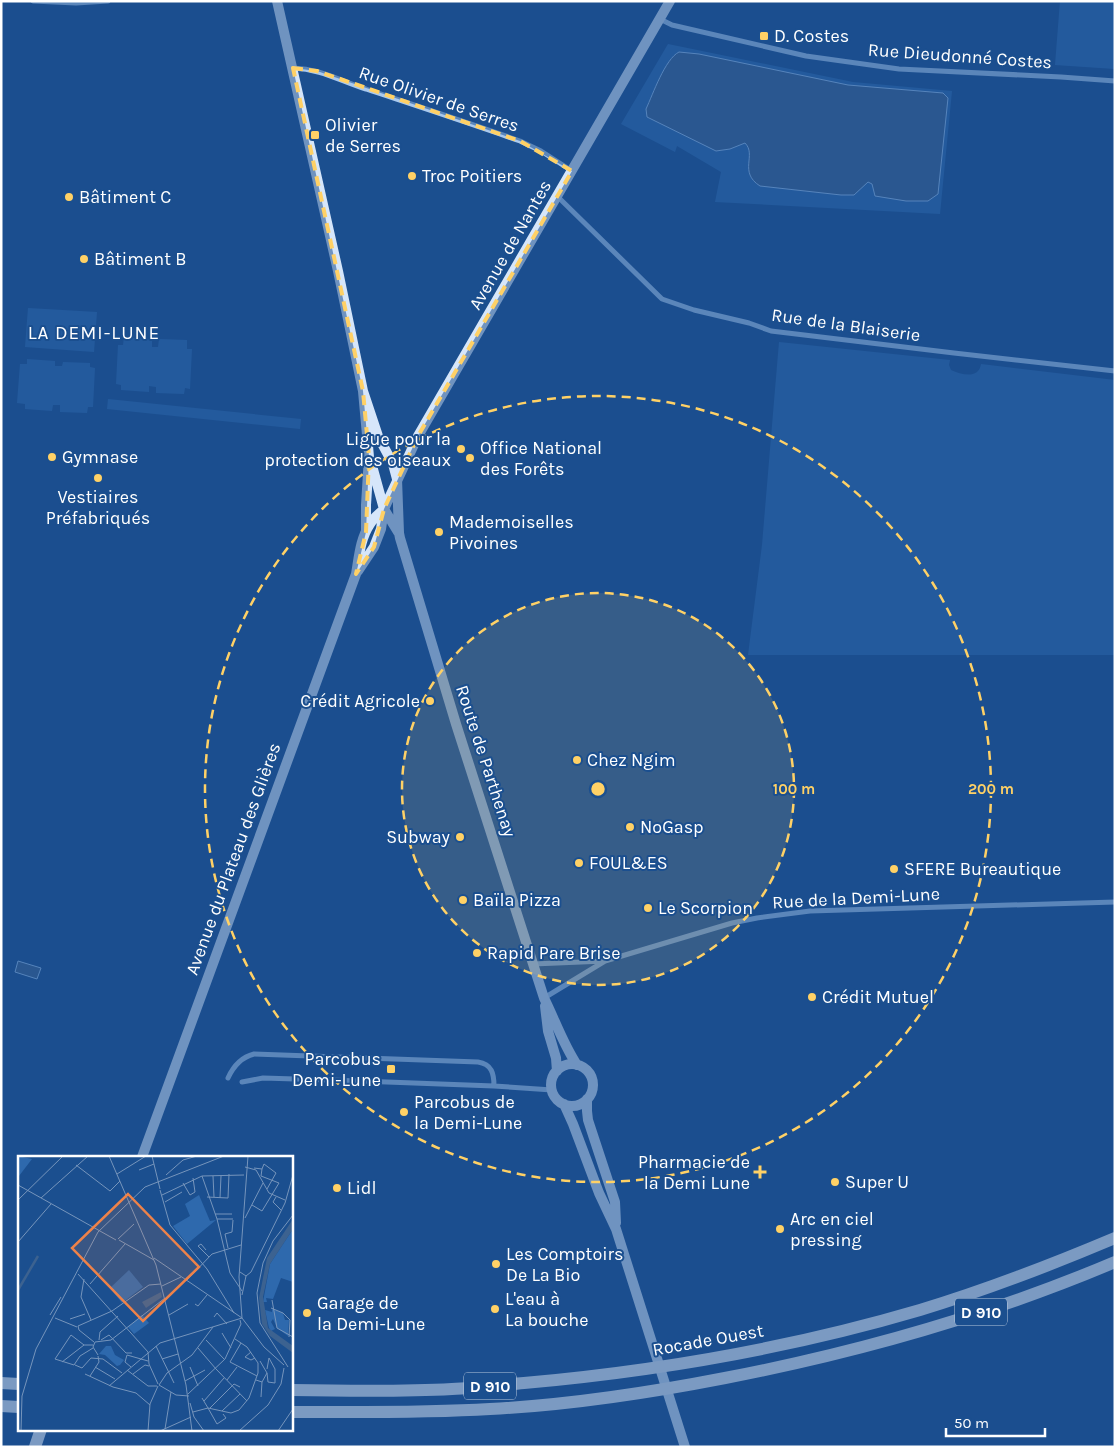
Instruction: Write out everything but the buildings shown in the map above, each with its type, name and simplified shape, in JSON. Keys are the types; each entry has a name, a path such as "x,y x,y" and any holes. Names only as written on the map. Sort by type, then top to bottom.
{"main road":[{"path":"277,1 363,392 369,457 366,532"},
{"name":"Avenue de Nantes","path":"384,509 397,478 423,428 670,1"},
{"path":"363,392 378,436 390,458 397,478"},
{"path":"369,457 384,509"},
{"name":"Route de Parthenay","path":"397,478 398,533"},
{"name":"Route de Parthenay","path":"384,509 398,533 456,724 544,998 577,1065"},
{"name":"Avenue du Plateau des Glières","path":"142,1156 356,574 360,546 370,524 384,509"},
{"name":"Avenue du Plateau des Glières","path":"356,574 374,546 381,528 384,509"},
{"name":"Route de Parthenay","path":"544,998 548,1031 556,1058 557,1071"},
{"path":"564,1104 576,1105 587,1099 592,1090 593,1080 586,1069 577,1065 567,1065 557,1071 552,1082 552,1090 564,1104 599,1193 616,1230 685,1447"},
{"path":"587,1099 588,1120 615,1202 616,1230"},
{"name":"Rocade Ouest","path":"292,1390 379,1391 453,1389 568,1379 660,1367 749,1352 841,1331 918,1310 1013,1278 1115,1238"},
{"name":"D 910","path":"292,1412 380,1413 490,1409 569,1402 667,1389 797,1363 916,1332 1021,1298 1115,1262"},
{"path":"1,1383 18,1384"},
{"path":"1,1406 18,1407"},
{"path":"35,1447 41,1430"}],"street":[{"path":"33,1 76,3 108,1"},
{"name":"Rue Dieudonné Costes","path":"660,19 672,25 806,56 899,69 1115,81"},
{"name":"Rue Olivier de Serres","path":"292,68 317,71 520,140 572,170"},
{"name":"Rue de la Blaiserie","path":"557,196 662,299 694,310 749,323 771,331 1115,371"},
{"name":"Rue de la Demi-Lune","path":"544,998 606,961 732,923 757,918 829,910 1115,902"},
{"name":"Rue de la Demi-Lune","path":"533,964 606,961"},
{"path":"228,1078 242,1060 254,1054 485,1062 490,1066 494,1077 494,1086"},
{"path":"242,1082 263,1078 494,1086 552,1090"}],"highlighted area":[{"path":"293,68 317,71 520,141 572,171 418,436 384,509 374,547 356,574 366,532 369,457 363,391"}],"shaded area":[{"path":"1060,1 1115,1 1115,69 1055,65"},
{"path":"668,44 853,82 952,91 940,214 715,202 721,172 677,146 675,152 621,124"},
{"path":"679,52 699,54 848,85 943,93 948,98 938,194 928,201 906,201 875,196 872,184 868,182 854,195 760,186 750,175 749,153 745,143 730,149 716,151 647,117 646,109 660,78 669,62"},
{"path":"28,308 97,312 94,352 25,347"},
{"path":"124,337 152,339 152,347 158,347 159,339 187,340 187,349 192,349 190,389 185,388 184,394 156,393 156,387 149,386 149,392 121,390 121,385 116,384 118,345 123,345"},
{"path":"779,342 950,360 951,370 965,374 974,374 980,369 981,364 1115,380 1115,655 748,655 762,545"},
{"path":"27,359 55,361 55,366 62,366 63,362 90,363 90,367 95,368 93,407 88,407 87,413 60,412 60,405 53,405 52,411 25,409 25,404 17,403 20,364 27,364"},
{"path":"108,399 301,419 300,429 107,409"},
{"path":"18,961 41,968 37,979 15,972"}],"place":[{"name":"D. Costes","path":"764,36"},
{"name":"Olivier de Serres","path":"315,135"},
{"name":"Troc Poitiers","path":"412,176"},
{"name":"Bâtiment C","path":"69,197"},
{"name":"Bâtiment B","path":"84,259"},
{"name":"Ligue pour la protection des oiseaux","path":"461,449"},
{"name":"Gymnase","path":"52,457"},
{"name":"Office National des Forêts","path":"470,458"},
{"name":"Vestiaires Préfabriqués","path":"98,478"},
{"name":"Mademoiselles Pivoines","path":"439,532"},
{"name":"Crédit Agricole","path":"430,701"},
{"name":"Chez Ngim","path":"577,760"},
{"name":"NoGasp","path":"630,827"},
{"name":"Subway","path":"460,837"},
{"name":"FOUL&ES","path":"579,863"},
{"name":"SFERE Bureautique","path":"894,869"},
{"name":"Baïla Pizza","path":"463,900"},
{"name":"Le Scorpion","path":"648,908"},
{"name":"Rapid Pare Brise","path":"477,953"},
{"name":"Crédit Mutuel","path":"812,997"},
{"name":"Parcobus Demi-Lune","path":"391,1069"},
{"name":"Parcobus de la Demi-Lune","path":"404,1112"},
{"name":"Pharmacie de la Demi Lune","path":"760,1172"},
{"name":"Super U","path":"835,1182"},
{"name":"Lidl","path":"337,1188"},
{"name":"Arc en ciel pressing","path":"780,1229"},
{"name":"Les Comptoirs De La Bio","path":"496,1264"},
{"name":"L'eau à La bouche","path":"495,1309"},
{"name":"Garage de la Demi-Lune","path":"307,1313"}],"district":[{"name":"LA DEMI-LUNE","path":"94,333"}]}
